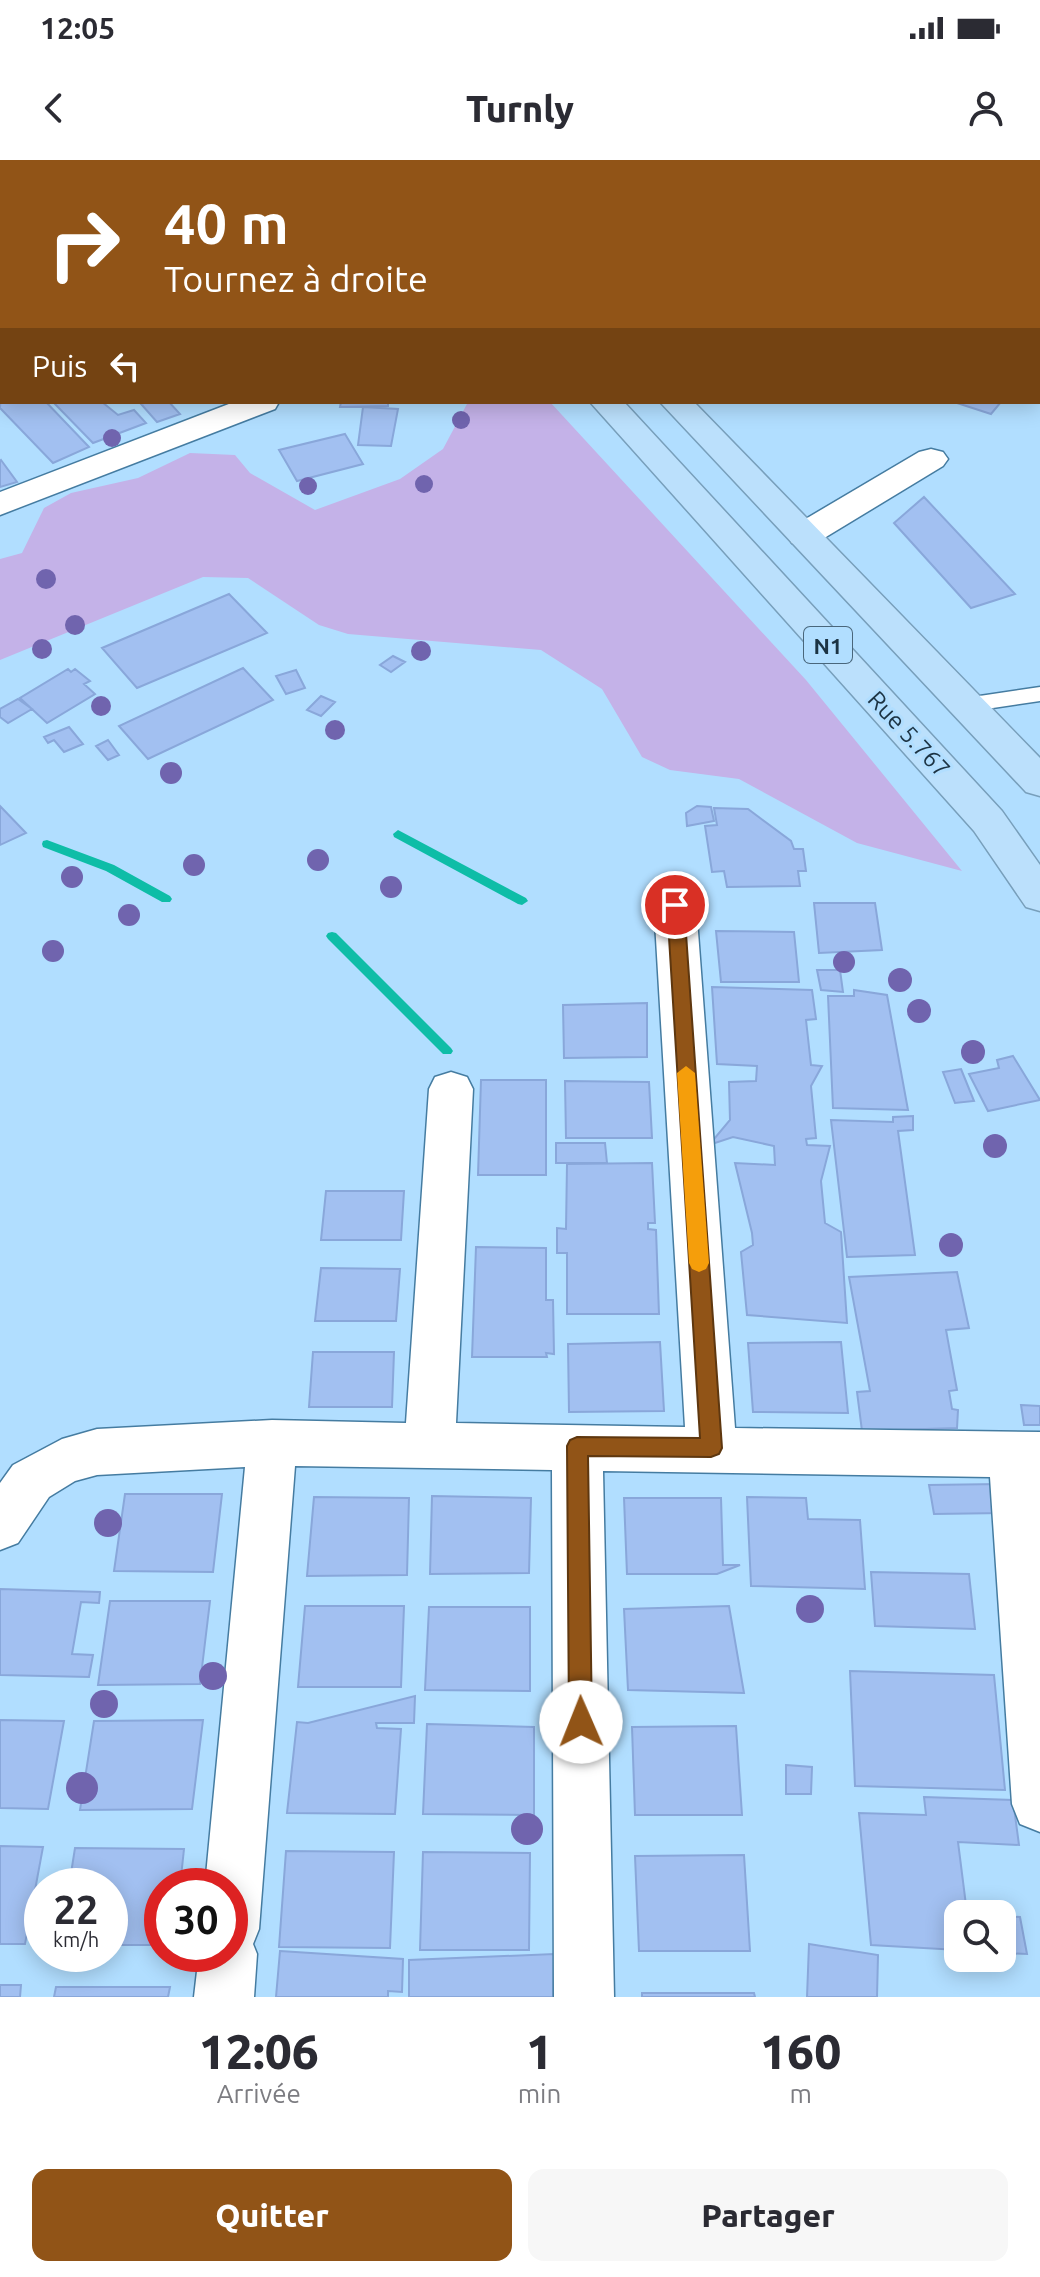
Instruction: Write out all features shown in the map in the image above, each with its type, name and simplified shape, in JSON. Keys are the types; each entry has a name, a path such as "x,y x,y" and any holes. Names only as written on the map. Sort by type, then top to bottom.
{"highway":[{"name":"Rue 5.767","path":"608,404 988,821 1040,896"},
{"name":"N1","path":"678,404 1040,782"}],"street":[{"path":"0,504 258,404"},
{"path":"804,535 931,459"},
{"path":"675,905 711,1448"},
{"path":"430,1445 451,1089"},
{"path":"235,1868 272,1443"},
{"path":"0,1526 31,1481 62,1462 97,1452 272,1443 1027,1455 1040,1804"},
{"path":"577,1446 584,1997"},
{"path":"224,1997 226,1972"}],"lane":[{"path":"966,705 1040,694"}],"shaded area":[{"path":"467,404 552,404 806,680 962,871 857,843 739,779 670,770 642,757 602,689 541,650 348,634 319,625 248,578 203,577 0,660 0,559 22,553 44,508 71,493 138,478 190,453 235,455 250,473 315,510 400,479 443,449"}],"building":[{"path":"0,404 48,404 89,447 53,463 0,408"},
{"path":"55,404 104,404 118,415 134,410 146,423 93,443"},
{"path":"141,404 171,404 180,414 157,422"},
{"path":"341,404 388,404 388,406 340,407"},
{"path":"960,404 999,404 991,414"},
{"path":"363,407 398,409 391,446 358,445"},
{"path":"345,434 363,464 297,481 279,450"},
{"path":"1,460 17,482 0,487"},
{"path":"924,497 1015,594 971,608 894,523"},
{"path":"229,594 267,633 137,688 102,648"},
{"path":"393,656 405,662 391,672 380,665"},
{"path":"243,668 273,700 148,759 119,726"},
{"path":"68,669 71,672 75,669 90,681 84,684 95,694 47,723 20,698"},
{"path":"296,670 305,688 286,694 276,676"},
{"path":"321,696 335,702 321,716 307,710"},
{"path":"18,699 32,709 8,723 0,717 0,709"},
{"path":"69,727 83,744 64,752 54,740 48,743 44,737"},
{"path":"108,740 119,755 108,760 96,746"},
{"path":"0,806 26,833 0,845"},
{"path":"697,806 711,807 714,821 687,826 686,813"},
{"path":"714,808 748,809 791,841 794,849 803,849 806,871 798,871 800,886 727,887 724,871 712,872 705,826 717,825"},
{"path":"814,903 875,903 882,950 819,953"},
{"path":"716,931 794,932 799,982 721,982"},
{"path":"817,970 840,970 843,992 821,990"},
{"path":"712,987 812,990 816,1019 806,1020 811,1065 822,1066 811,1086 816,1138 806,1139 807,1145 830,1146 821,1181 825,1223 841,1232 847,1323 747,1315 741,1252 753,1245 735,1163 775,1165 774,1146 733,1137 709,1145 730,1120 729,1082 756,1081 757,1066 717,1064"},
{"path":"854,990 887,995 908,1110 833,1108 828,996 854,996"},
{"path":"647,1003 647,1057 564,1058 563,1005"},
{"path":"1013,1056 1040,1100 988,1111 969,1074 999,1068 997,1060"},
{"path":"961,1069 974,1101 955,1103 943,1072"},
{"path":"481,1080 546,1080 546,1175 478,1175"},
{"path":"565,1081 649,1082 652,1138 566,1138"},
{"path":"913,1116 913,1130 898,1131 915,1255 847,1257 831,1120 893,1122 893,1117"},
{"path":"556,1143 605,1143 607,1163 556,1163"},
{"path":"652,1163 655,1223 648,1223 648,1229 656,1230 659,1314 567,1314 567,1253 557,1253 557,1228 566,1229 567,1164"},
{"path":"326,1191 404,1191 401,1240 321,1240"},
{"path":"476,1247 546,1248 546,1300 553,1300 554,1354 546,1353 547,1357 472,1357"},
{"path":"321,1268 400,1269 396,1321 315,1321"},
{"path":"957,1272 969,1328 946,1330 957,1390 949,1391 952,1409 958,1410 957,1428 862,1431 857,1392 870,1391 849,1277"},
{"path":"660,1342 664,1411 569,1412 568,1344"},
{"path":"841,1342 848,1413 753,1412 748,1343"},
{"path":"313,1352 394,1352 392,1407 309,1407"},
{"path":"1021,1405 1040,1406 1040,1425 1024,1425"},
{"path":"999,1484 1003,1513 934,1514 929,1485"},
{"path":"125,1494 222,1494 213,1572 114,1571"},
{"path":"432,1496 531,1498 529,1573 430,1574"},
{"path":"314,1497 409,1498 407,1575 307,1576"},
{"path":"747,1497 806,1498 808,1519 860,1520 865,1589 751,1586"},
{"path":"624,1498 721,1498 723,1565 740,1565 717,1574 627,1574"},
{"path":"871,1572 969,1574 975,1629 875,1626"},
{"path":"0,1589 100,1592 99,1603 81,1602 72,1654 93,1655 89,1677 0,1675"},
{"path":"110,1601 210,1601 200,1684 98,1685"},
{"path":"305,1606 404,1606 401,1687 298,1687"},
{"path":"729,1606 744,1693 628,1690 624,1609"},
{"path":"429,1607 530,1607 530,1691 425,1690"},
{"path":"850,1671 994,1675 1005,1790 855,1786"},
{"path":"415,1696 414,1723 376,1723 377,1728 401,1729 395,1814 287,1813 297,1722 308,1723"},
{"path":"0,1720 64,1721 48,1809 0,1808"},
{"path":"203,1720 192,1809 80,1810 94,1721"},
{"path":"427,1724 534,1727 534,1815 423,1814"},
{"path":"736,1726 742,1815 635,1815 632,1727"},
{"path":"786,1765 812,1767 811,1794 786,1794"},
{"path":"924,1797 1013,1800 1019,1845 958,1842 965,1900 944,1900 944,1949 871,1945 859,1813 926,1815"},
{"path":"0,1846 43,1847 39,1868 24,1868 24,1944 0,1944"},
{"path":"75,1848 184,1849 182,1868 144,1868 144,1945 128,1945 128,1868 72,1868"},
{"path":"286,1851 394,1852 390,1948 279,1947"},
{"path":"423,1852 530,1853 529,1950 420,1950"},
{"path":"744,1855 750,1951 639,1951 635,1856"},
{"path":"1016,1917 1020,1917 1027,1954 1016,1954"},
{"path":"809,1944 878,1955 877,1997 807,1997"},
{"path":"280,1951 403,1959 402,1992 388,1991 388,1997 276,1997"},
{"path":"554,1954 553,1997 409,1997 409,1960"},
{"path":"0,1985 21,1985 20,1997 0,1997"},
{"path":"56,1987 170,1987 168,1997 54,1997"},
{"path":"642,1993 754,1993 755,1997 642,1997"}],"waterway":[{"path":"398,834 522,901"},
{"path":"47,844 110,868 166,899"},
{"path":"332,936 447,1051"}],"slow traffic":[{"path":"686,1073 699,1263"}],"route":[{"path":"581,1722 577,1446 711,1448 675,905"}]}
